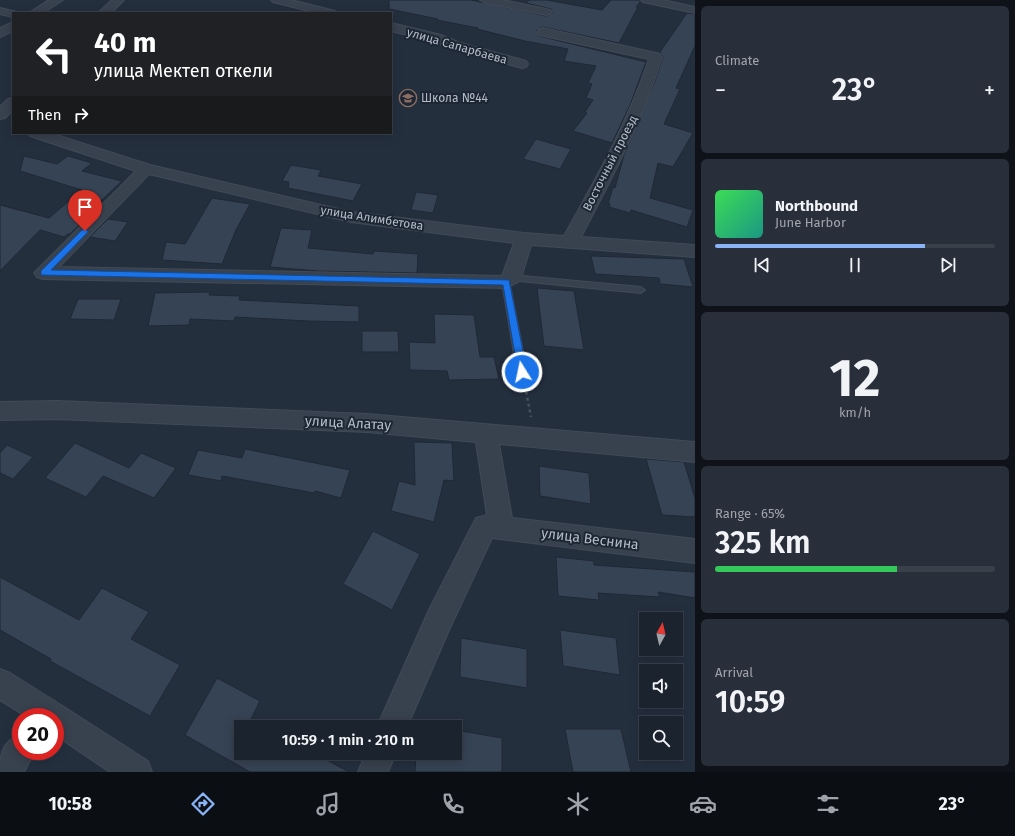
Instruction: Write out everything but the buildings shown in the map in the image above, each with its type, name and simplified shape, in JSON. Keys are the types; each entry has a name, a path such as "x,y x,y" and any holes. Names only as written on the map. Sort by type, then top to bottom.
{"street":[{"path":"37,12 57,0"},
{"path":"105,12 118,0"},
{"path":"277,0 327,12"},
{"path":"486,0 546,12"},
{"path":"647,0 695,10"},
{"path":"0,11 12,14"},
{"path":"0,33 12,27"},
{"name":"улица Сапарбаева","path":"392,27 438,38 456,46 522,64"},
{"name":"Восточный проезд","path":"543,32 656,57 647,85 621,146 570,241"},
{"path":"2,120 12,104"},
{"name":"улица Алимбетова","path":"38,134 146,169 351,217 524,239 570,241 695,251"},
{"path":"146,169 44,273 509,280 524,239"},
{"name":"улица Алатау","path":"0,411 57,410 367,423 695,452"},
{"path":"395,720 438,620 493,527 486,434"},
{"name":"улица Веснина","path":"493,527 695,551"},
{"path":"0,683 37,708"},
{"path":"64,726 137,772"},
{"path":"6,772 14,760"},
{"path":"373,772 378,760"}],"lane":[{"path":"522,372 509,280 642,290"}],"place":[{"name":"Школа №44","path":"408,98"}],"route":[{"path":"85,231 44,273 506,282 522,372"}]}
